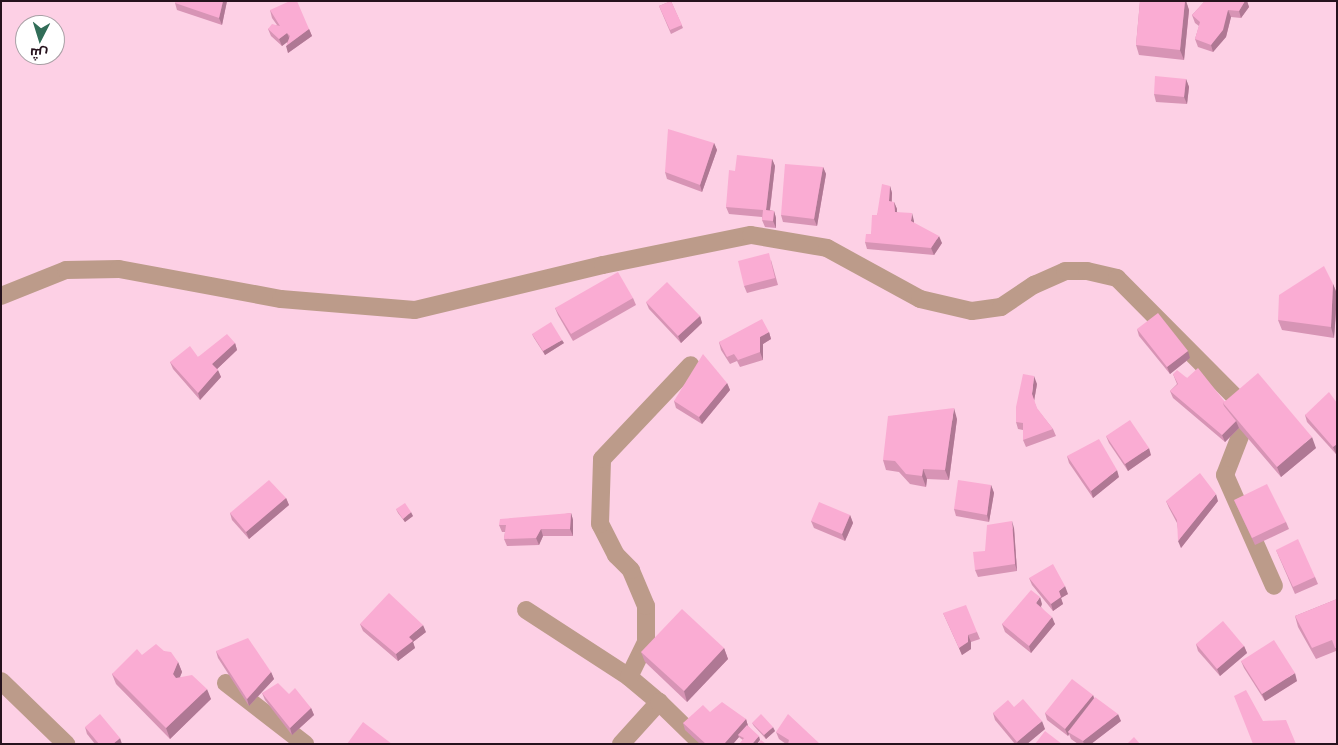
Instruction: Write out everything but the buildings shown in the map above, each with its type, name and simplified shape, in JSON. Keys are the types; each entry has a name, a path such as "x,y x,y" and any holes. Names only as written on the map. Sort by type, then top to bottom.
{"street":[{"path":"1,296 66,270 119,269 281,299 415,310 603,265 751,235 827,248 920,299 972,311 1002,307 1034,285 1066,271 1087,271 1117,278 1234,396 1243,413 1242,431 1224,474 1274,586"},
{"path":"629,677 646,642 646,606 631,570 616,555 600,524 602,459 691,365"},
{"path":"526,610 629,677 659,702 702,744"},
{"path":"1,681 66,744"},
{"path":"226,683 305,744"},
{"path":"621,744 659,702"}]}
